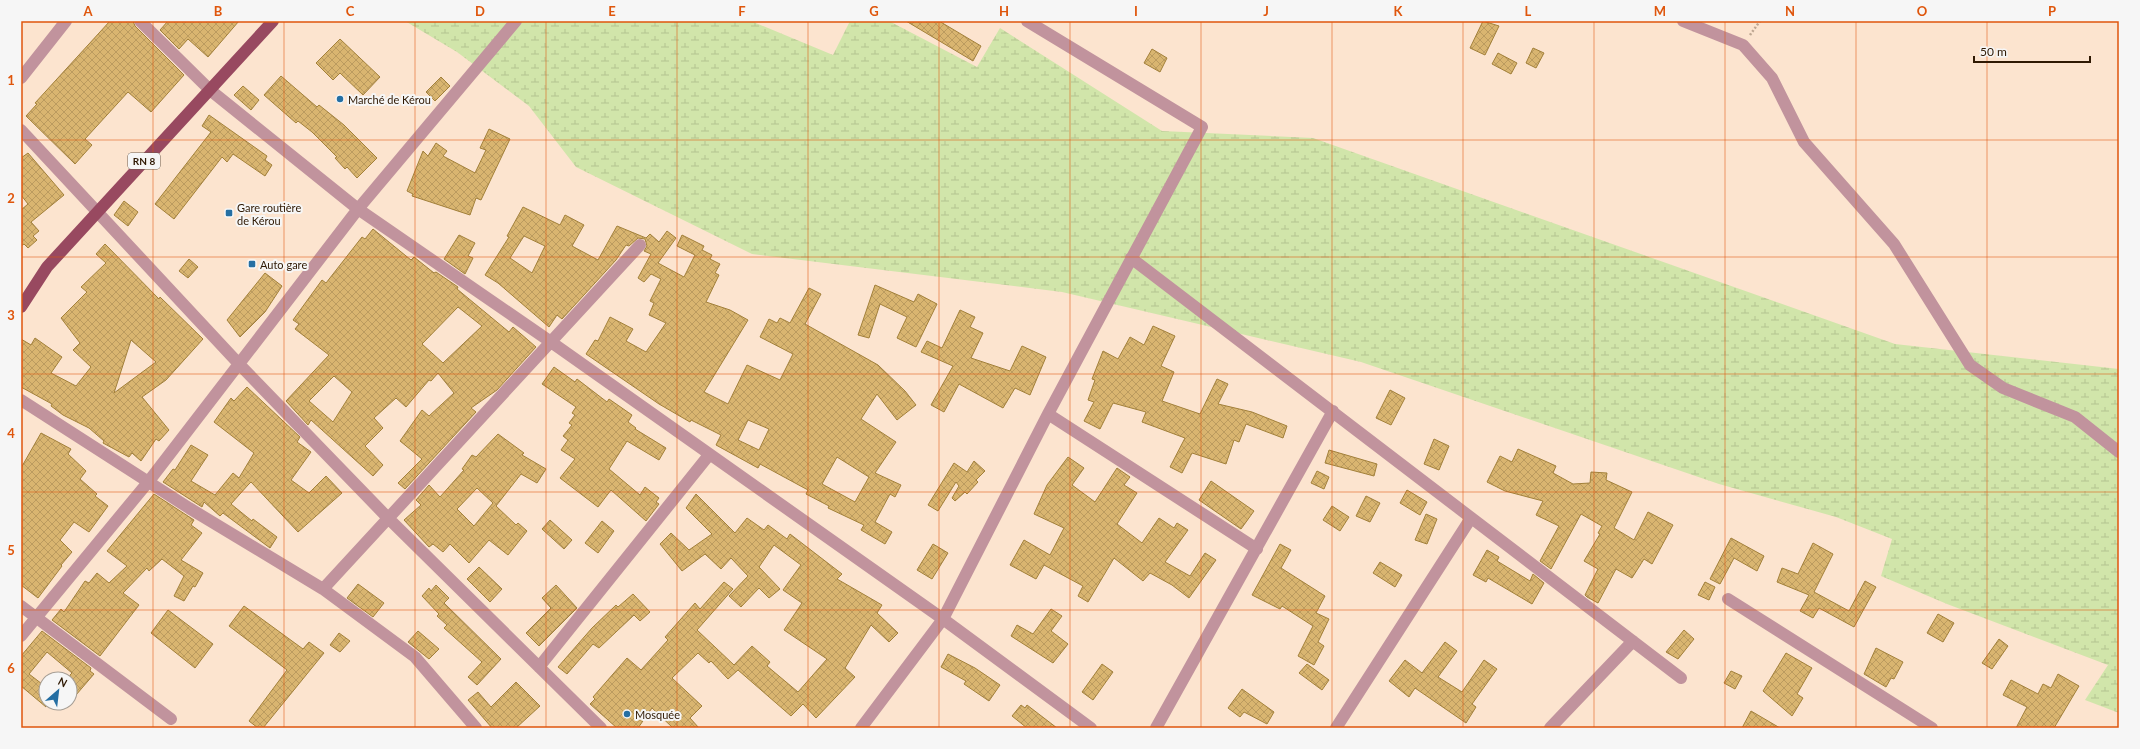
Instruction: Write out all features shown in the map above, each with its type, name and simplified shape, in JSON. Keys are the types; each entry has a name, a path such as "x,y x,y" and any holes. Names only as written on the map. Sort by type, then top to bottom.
{"main road":[{"name":"RN 8","path":"21,306 47,267 273,21"}],"street":[{"path":"21,78 66,21"},
{"path":"140,21 210,88 358,209 551,342 943,619 1091,728"},
{"path":"21,636 149,481 358,209 516,21"},
{"path":"861,728 943,619 1048,414 1202,127 1027,21"},
{"path":"1683,21 1743,45 1772,78 1804,142 1894,244 1970,365 2003,388 2076,417 2119,452"},
{"path":"21,130 99,211 239,364 388,518 601,728"},
{"path":"323,589 640,245"},
{"path":"1131,258 1334,411 1471,518 1681,678"},
{"path":"21,400 189,508 323,589 415,657 476,728"},
{"path":"1156,728 1334,411"},
{"path":"1048,414 1257,549"},
{"path":"540,667 710,455"},
{"path":"1336,728 1471,518"},
{"path":"1728,599 1932,728"},
{"path":"21,606 171,719"},
{"path":"1550,728 1633,641"}],"green space":[{"path":"405,21 751,21 833,55 850,21 889,21 977,67 1000,28 1162,131 1313,138 1895,344 2119,369 2119,713 2085,700 2108,665 1947,604 1881,576 1892,539 1836,517 1719,484 1361,362 1062,292 752,254 576,167 529,106 457,52"}],"building":[{"path":"110,21 133,21 135,26 184,75 151,112 128,92 85,139 92,145 75,164 26,116 37,104 35,103"},
{"path":"168,21 239,21 208,57 188,39 179,49 160,30"},
{"path":"906,21 939,21 981,46 973,61"},
{"path":"1483,21 1499,26 1485,55 1470,48"},
{"path":"340,39 380,77 363,95 340,73 333,80 316,63"},
{"path":"1533,48 1544,53 1536,68 1526,63"},
{"path":"1152,49 1167,58 1160,72 1144,63"},
{"path":"1498,53 1517,63 1511,74 1492,64"},
{"path":"281,76 317,107 319,105 344,125 377,158 357,178 347,167 345,169 335,158 337,157 312,132 298,121 296,123 264,95"},
{"path":"441,77 450,86 435,101 426,92"},
{"path":"243,86 259,100 251,110 234,95"},
{"path":"209,115 267,156 265,160 272,165 265,176 233,154 227,162 222,157 174,219 155,204 211,132 202,126"},
{"path":"489,129 510,139 481,200 476,198 470,215 412,196 413,194 407,191 423,151 428,156 436,143 447,151 443,156 475,173 486,150 480,148"},
{"path":"28,153 64,195 31,222 39,231 33,236 37,240 28,248 24,244 21,246 21,210 28,204 21,195 21,158"},
{"path":"124,201 138,212 128,226 114,215"},
{"path":"523,207 560,225 565,215 584,225 572,246 598,260 617,226 646,238 650,234 659,242 667,231 676,238 658,263 684,277 695,255 677,246 682,235 704,246 702,250 712,255 710,259 720,264 715,273 719,275 706,302 730,310 748,320 704,392 728,404 747,365 780,380 793,354 760,337 769,319 777,323 780,318 790,323 809,288 821,294 805,324 878,365 905,391 916,405 897,420 877,394 861,419 896,442 875,473 901,485 895,497 890,494 875,522 892,532 885,544 861,530 864,525 828,508 829,506 806,494 808,490 760,464 758,468 716,445 721,435 691,420 690,422 659,404 586,354 595,340 598,341 610,317 633,329 626,341 646,352 666,323 649,315 654,303 650,301 661,279 651,274 644,282 638,278 651,254 644,251 647,246 645,239 638,238 629,246 626,245 616,260 562,319 557,315 549,327 498,283 485,275 509,237 507,236","holes":["524,236 545,246 532,273 510,258","748,420 769,429 759,450 738,440","837,457 869,477 855,502 822,484"]},
{"path":"373,229 411,260 414,257 434,273 436,272 458,287 457,289 509,332 513,327 536,347 497,390 471,408 476,412 405,489 398,483 422,459 400,441 422,410 429,416 454,393 438,373 431,381 429,380 406,407 396,398 374,418 383,428 365,446 383,465 373,476 311,420 308,425 286,401 329,355 295,329 299,324 293,320 322,280 326,283 362,237 365,239","holes":["458,307 482,326 443,363 422,344","334,376 352,392 333,422 309,401"]},
{"path":"459,235 475,243 468,256 473,258 465,274 444,259"},
{"path":"105,244 159,299 160,297 203,339 166,380 142,397 169,430 159,441 156,439 141,461 132,453 129,457 103,443 104,441 89,428 63,415 51,406 52,404 21,387 21,339 31,345 35,338 62,357 51,373 76,386 91,367 73,350 80,343 61,318 87,292 81,287 106,263 96,254","holes":["131,340 156,362 114,393"]},
{"path":"189,259 198,267 188,278 179,271"},
{"path":"265,273 282,286 265,312 240,337 227,320"},
{"path":"875,285 914,302 918,294 937,304 916,347 897,338 907,317 880,304 869,338 858,335"},
{"path":"960,310 975,317 970,327 983,333 971,358 1010,371 1022,346 1046,357 1030,395 1015,388 1003,408 959,384 944,412 931,405 953,366 921,352 927,341 942,348"},
{"path":"1153,326 1175,336 1161,366 1174,372 1162,401 1200,414 1217,379 1228,384 1218,404 1252,412 1287,426 1283,438 1246,424 1239,442 1234,440 1226,464 1192,453 1182,473 1170,467 1185,438 1142,422 1146,412 1113,403 1100,429 1084,421 1094,402 1088,400 1095,380 1092,379 1103,351 1118,359 1130,337 1144,345"},
{"path":"554,367 575,382 577,379 607,402 609,399 632,415 628,422 636,428 635,429 666,448 659,460 627,441 609,469 640,495 645,487 659,498 656,502 659,504 646,521 611,490 598,507 560,478 575,459 561,450 568,440 563,436 572,425 569,423 575,415 572,413 576,407 542,384"},
{"path":"247,387 300,437 297,442 311,452 291,480 309,493 326,476 342,493 298,532 251,482 231,504 252,521 253,519 277,537 270,548 223,513 220,516 204,502 202,507 163,482 173,469 175,470 191,445 208,455 191,481 215,495 233,473 239,478 254,453 214,422 231,398 234,401"},
{"path":"1390,390 1405,398 1391,425 1376,418"},
{"path":"41,433 71,449 68,454 86,471 80,479 97,494 95,496 108,506 89,532 74,522 60,540 72,552 38,598 21,585 21,468"},
{"path":"498,434 524,453 522,455 546,469 537,483 521,474 496,506 516,525 518,523 527,531 508,555 489,540 469,563 450,544 443,552 433,544 429,547 404,520 421,505 416,500 429,485 440,497 464,470 462,469 472,455 476,457","holes":["477,488 493,503 474,526 457,509"]},
{"path":"1434,439 1449,446 1439,470 1424,464"},
{"path":"1518,449 1556,466 1553,473 1573,484 1590,483 1591,472 1607,473 1606,480 1632,492 1614,528 1634,540 1648,512 1673,525 1652,564 1644,559 1632,578 1616,569 1598,603 1587,597 1585,595 1598,569 1584,561 1600,534 1598,533 1602,526 1581,514 1551,569 1540,561 1559,526 1536,515 1543,501 1505,491 1487,482 1500,456 1512,462"},
{"path":"1329,450 1377,464 1374,476 1325,463"},
{"path":"1068,457 1084,468 1072,485 1095,502 1117,468 1130,477 1124,485 1137,493 1117,524 1142,543 1159,518 1174,528 1177,523 1188,530 1165,562 1190,576 1205,553 1216,560 1189,598 1172,585 1150,573 1143,581 1114,558 1088,602 1078,596 1083,586 1044,565 1036,579 1010,565 1024,540 1050,555 1064,528 1034,514 1047,485"},
{"path":"974,461 985,471 976,480 978,482 967,494 965,492 955,501 952,498 959,486 956,482 938,511 928,505 954,463 967,472"},
{"path":"1317,471 1329,477 1324,489 1311,483"},
{"path":"1211,481 1254,511 1241,529 1199,500"},
{"path":"1407,490 1427,502 1420,515 1400,503"},
{"path":"154,494 194,520 191,525 202,533 181,560 203,573 195,587 193,586 184,601 174,596 184,576 162,559 149,571 147,568 123,593 139,605 100,656 52,620 61,609 64,612 85,581 89,583 97,573 109,583 127,566 107,551"},
{"path":"696,494 735,533 747,518 764,530 768,525 787,539 790,534 842,574 837,579 882,605 877,613 898,633 889,642 871,625 845,668 855,677 816,718 803,704 791,716 738,670 728,679 711,661 709,663 698,653 672,678 702,706 690,718 699,728 673,728 652,708 638,728 617,728 590,704 595,699 593,697 627,658 641,670 668,640 665,637 695,603 700,609 724,582 733,589 697,630 734,665 752,646 770,662 767,666 798,692 827,659 784,630 802,603 783,590 801,565 774,545 759,567 780,589 769,598 759,588 741,607 729,596 748,576 731,558 721,569 705,554 682,571 660,544 671,533 689,550 712,534 686,508"},
{"path":"1366,496 1380,503 1370,522 1356,516"},
{"path":"1332,506 1349,517 1340,531 1323,520"},
{"path":"1426,514 1437,519 1427,544 1415,540"},
{"path":"550,520 572,540 564,549 542,529"},
{"path":"602,521 614,531 598,553 585,543"},
{"path":"1731,538 1764,556 1757,571 1734,558 1720,584 1710,579"},
{"path":"1813,543 1833,554 1814,592 1849,611 1865,581 1876,587 1854,627 1819,608 1813,618 1800,611 1809,595 1777,582 1782,568 1798,574"},
{"path":"933,544 948,553 932,579 917,570"},
{"path":"1280,544 1291,550 1281,568 1325,596 1316,613 1329,619 1318,642 1324,646 1314,665 1298,656 1313,626 1282,606 1280,609 1252,595"},
{"path":"1487,550 1499,557 1497,561 1530,581 1533,574 1544,583 1532,604 1488,578 1486,582 1473,575"},
{"path":"1380,562 1402,575 1395,587 1373,573"},
{"path":"479,567 502,589 490,602 467,579"},
{"path":"1705,582 1715,587 1709,600 1698,595"},
{"path":"358,584 384,603 373,617 347,598"},
{"path":"436,585 449,598 444,603 501,659 477,685 468,677 482,662 444,628 447,625 437,616 439,614 422,596 429,588 431,591"},
{"path":"556,585 577,608 539,646 526,633 551,608 542,598"},
{"path":"633,594 650,612 640,621 634,615 599,648 593,644 567,674 558,667 592,628 616,605 618,607"},
{"path":"244,606 303,649 309,642 324,653 263,728 258,728 249,721 287,670 229,626"},
{"path":"1051,609 1062,616 1051,631 1068,644 1053,663 1011,636 1017,625 1033,634"},
{"path":"168,610 213,644 195,668 151,633"},
{"path":"1938,614 1954,623 1943,642 1927,633"},
{"path":"1684,630 1694,639 1678,659 1666,652"},
{"path":"42,631 91,668 90,671 94,674 78,693 78,671 70,671 47,652 29,674 38,681 38,700 21,686 21,656"},
{"path":"418,631 439,649 429,659 408,642"},
{"path":"339,633 350,641 340,652 330,645"},
{"path":"1999,639 2008,646 1992,669 1982,663"},
{"path":"1445,642 1457,651 1438,677 1462,692 1484,660 1497,669 1472,704 1476,707 1466,723 1415,688 1409,697 1389,681 1405,660 1422,673"},
{"path":"1876,648 1903,662 1894,679 1891,678 1886,687 1864,674"},
{"path":"1786,653 1812,668 1797,694 1803,698 1792,716 1763,691"},
{"path":"948,654 975,668 1000,685 989,701 964,684 966,681 941,667"},
{"path":"1102,664 1113,672 1093,700 1082,692"},
{"path":"1307,664 1329,680 1322,690 1299,673"},
{"path":"1731,671 1742,676 1735,689 1724,683"},
{"path":"2058,674 2079,686 2054,728 2016,728 2027,707 2003,695 2011,680 2038,694 2043,684 2051,688"},
{"path":"516,682 540,706 516,728 492,728 468,700 478,692 491,707"},
{"path":"1242,689 1274,712 1267,724 1244,712 1240,717 1228,708"},
{"path":"1021,705 1025,708 1027,705 1057,728 1027,728 1012,716"},
{"path":"1751,711 1780,728 1742,728"}],"place":[{"name":"Marché de Kérou","path":"340,99"},
{"name":"Gare routière de Kérou","path":"229,213"},
{"name":"Auto gare","path":"252,264"},
{"name":"Mosquée","path":"627,714"}]}
